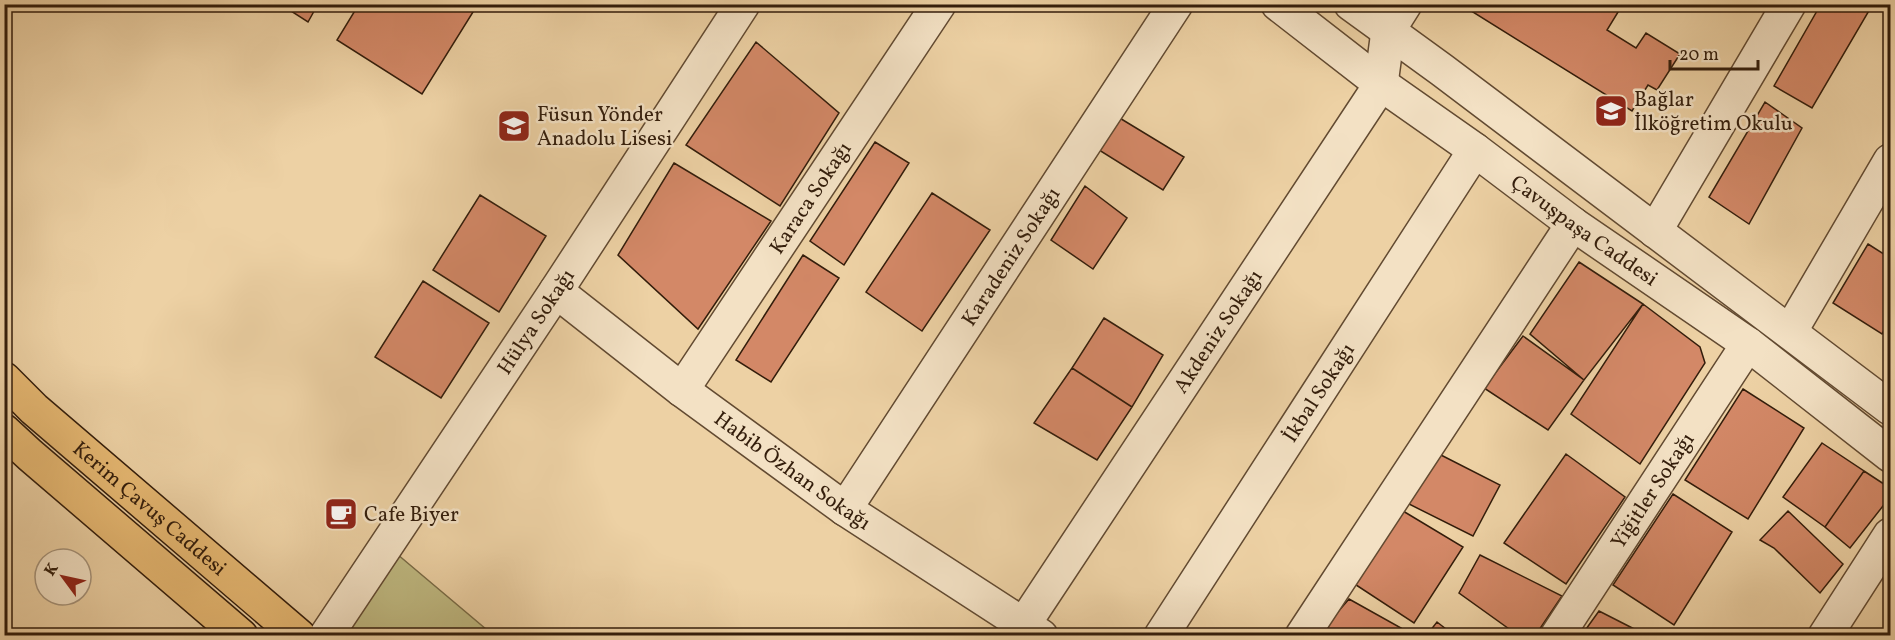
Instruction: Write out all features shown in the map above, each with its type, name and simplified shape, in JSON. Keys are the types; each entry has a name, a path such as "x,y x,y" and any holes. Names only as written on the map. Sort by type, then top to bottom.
{"main road":[{"name":"Kerim Çavuş Caddesi","path":"4,379 34,409 299,636"},
{"name":"Kerim Çavuş Caddesi","path":"4,431 241,636"}],"street":[{"name":"Hülya Sokağı","path":"326,636 556,291 743,4"},
{"name":"Karaca Sokağı","path":"682,390 939,4"},
{"name":"Karadeniz Sokağı","path":"845,509 1176,4"},
{"name":"Çavuşpaşa Caddesi","path":"1278,4 1381,84 1475,150 1573,224 1748,344 1890,455"},
{"name":"Çavuşpaşa Caddesi","path":"1351,4 1397,18 1655,231 1890,408"},
{"path":"1655,231 1789,4"},
{"name":"Akdeniz Sokağı","path":"1032,630 1381,84 1397,18"},
{"name":"İkbal Sokağı","path":"1161,636 1475,150"},
{"path":"1790,332 1890,161"},
{"path":"1302,636 1573,224"},
{"name":"Habib Özhan Sokağı","path":"556,291 682,390 845,509 1032,630"},
{"name":"Yiğitler Sokağı","path":"1557,636 1748,344"},
{"path":"1825,636 1890,535"}],"shaded area":[{"path":"397,554 493,635 352,636 344,629"}],"building":[{"path":"280,4 318,4 308,22"},
{"path":"359,4 478,4 422,94 337,40"},
{"path":"1460,4 1623,4 1607,30 1636,48 1646,33 1680,54 1657,90 1648,85 1632,111"},
{"path":"1821,4 1863,4 1870,9 1812,108 1774,86"},
{"path":"756,42 839,113 780,206 686,145"},
{"path":"1765,102 1802,128 1749,224 1709,197"},
{"path":"1118,117 1184,157 1163,190 1099,150"},
{"path":"875,142 909,163 844,265 810,241"},
{"path":"674,163 771,221 698,329 618,255"},
{"path":"1085,186 1127,218 1093,269 1051,240"},
{"path":"932,193 990,230 922,331 866,292"},
{"path":"480,195 546,236 499,312 433,270"},
{"path":"1868,244 1890,258 1890,319 1882,334 1833,303"},
{"path":"803,255 839,278 771,382 736,360"},
{"path":"1579,262 1643,304 1584,380 1530,334"},
{"path":"423,281 489,323 441,398 375,357"},
{"path":"1643,304 1700,347 1705,363 1640,464 1571,414"},
{"path":"1104,318 1163,355 1132,407 1072,368"},
{"path":"1523,336 1584,380 1548,430 1484,388"},
{"path":"1072,368 1132,407 1097,460 1034,423"},
{"path":"1743,389 1804,428 1748,519 1685,480"},
{"path":"1822,443 1864,471 1825,527 1783,497"},
{"path":"1437,453 1500,485 1473,536 1405,502"},
{"path":"1566,454 1625,497 1566,584 1504,543"},
{"path":"1864,471 1890,488 1890,497 1850,548 1825,527"},
{"path":"1673,494 1732,532 1674,625 1613,585"},
{"path":"1403,511 1463,547 1414,623 1350,581"},
{"path":"1788,511 1843,564 1820,593 1774,548 1760,540"},
{"path":"1480,555 1562,596 1535,636 1519,636 1459,593"},
{"path":"1349,599 1401,628 1395,636 1317,636"},
{"path":"1599,611 1648,636 1581,636"},
{"path":"1437,622 1455,636 1426,636"}],"place":[{"name":"Bağlar İlköğretim Okulu","path":"1611,111"},
{"name":"Füsun Yönder Anadolu Lisesi","path":"514,126"},
{"name":"Cafe Biyer","path":"341,514"}]}
